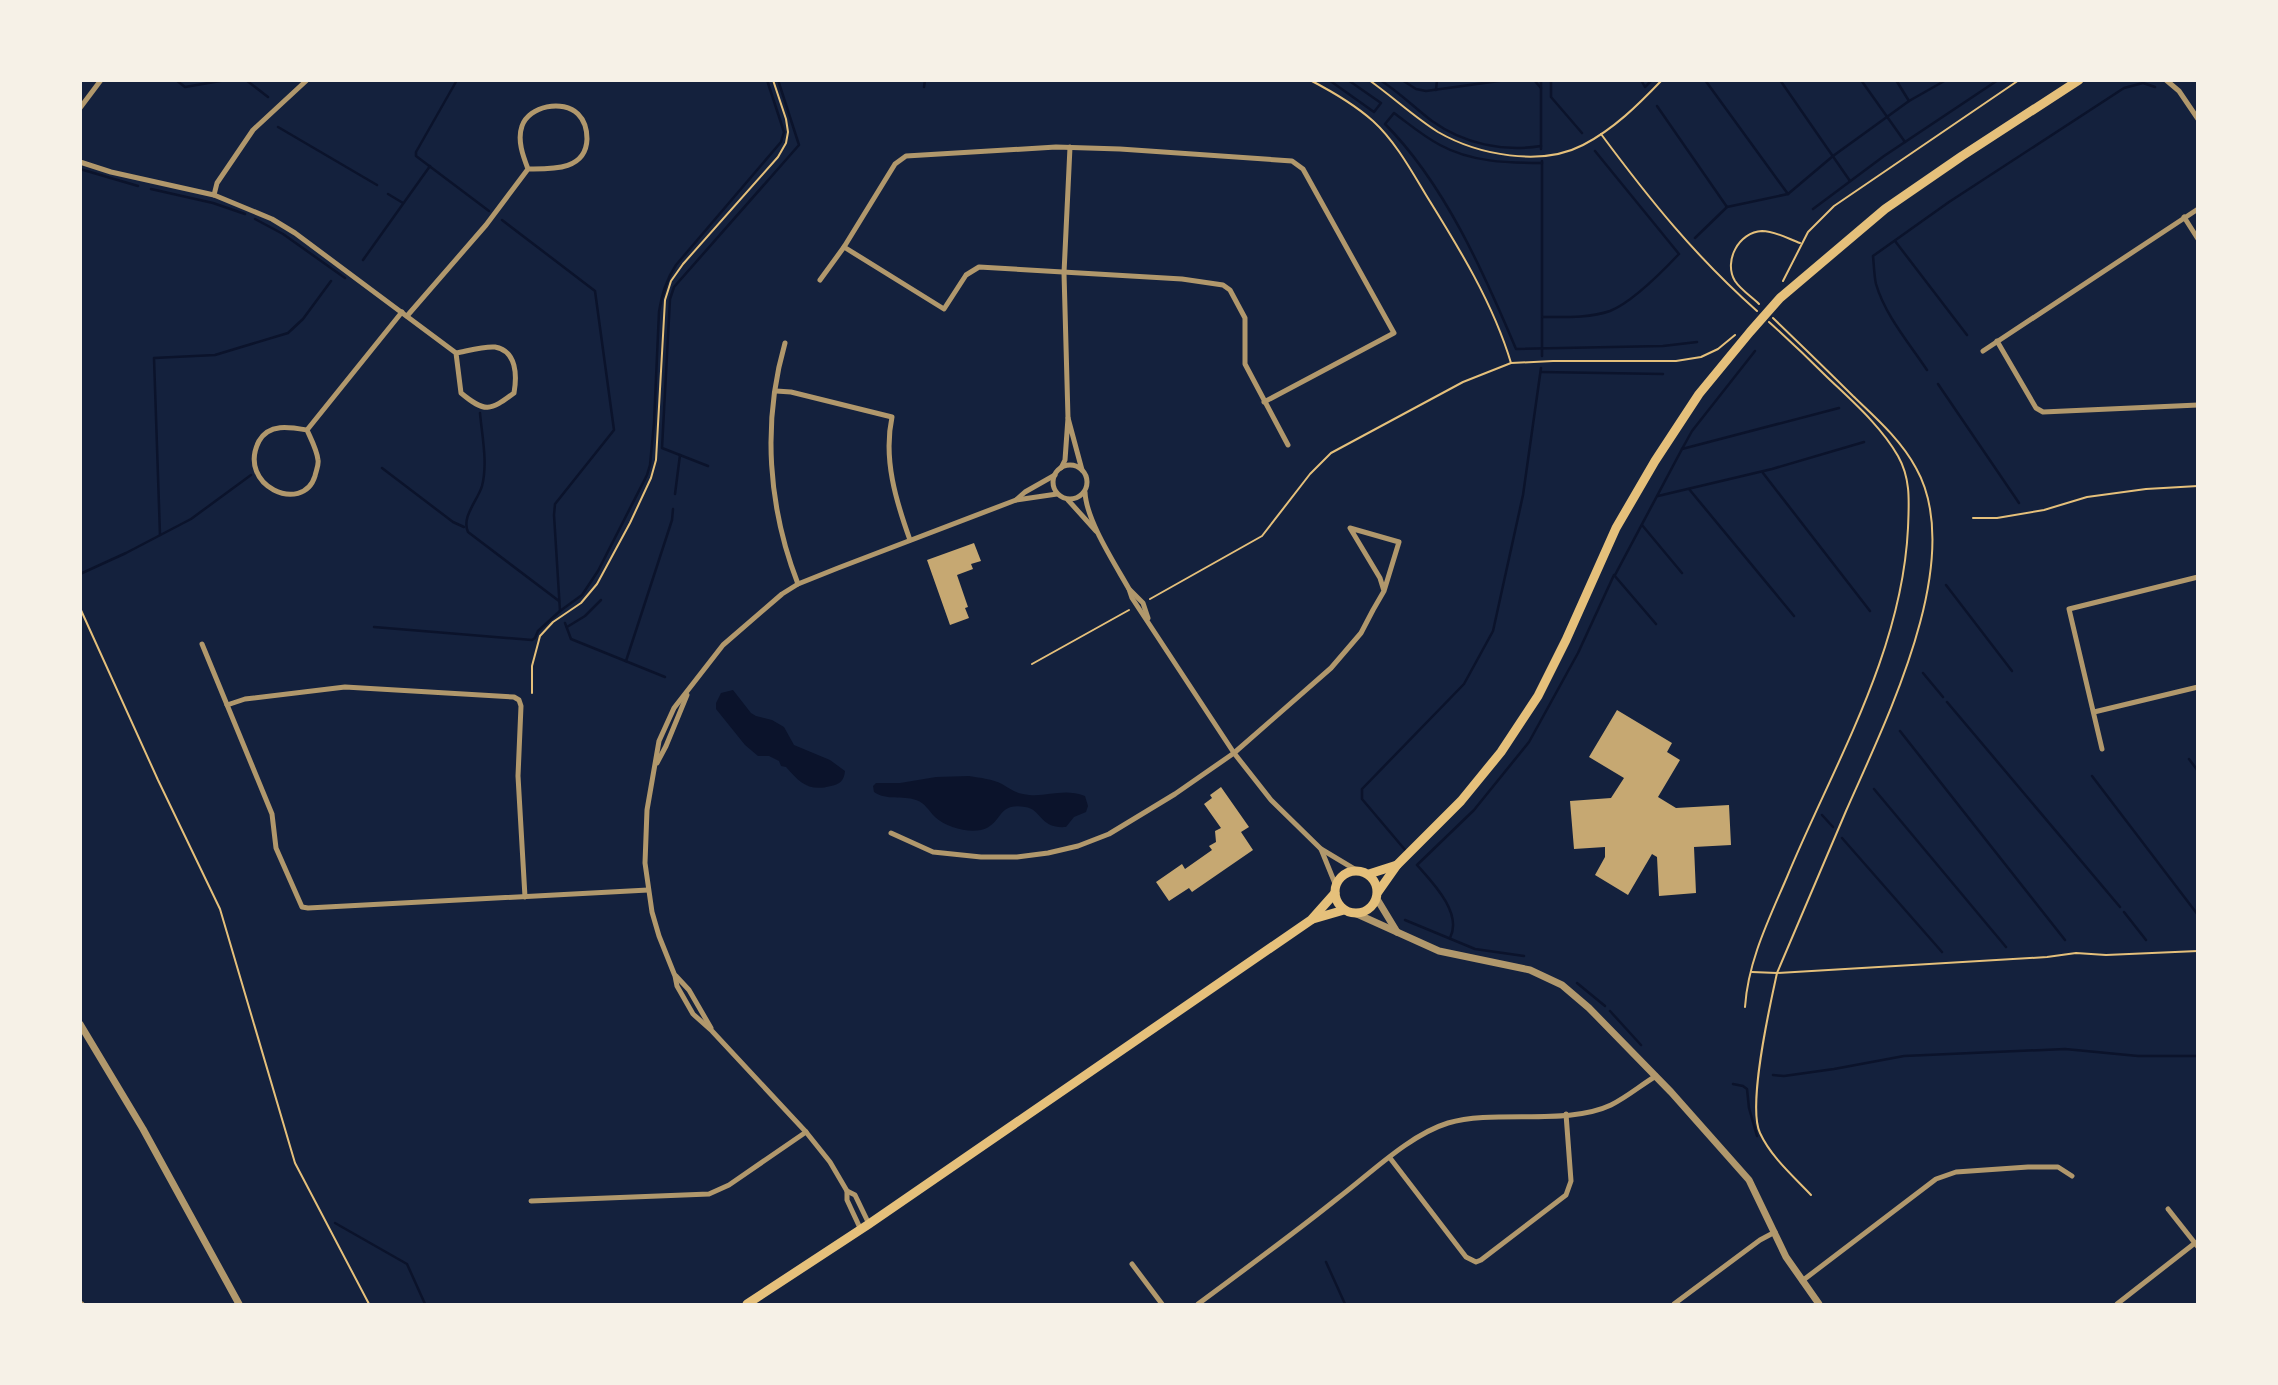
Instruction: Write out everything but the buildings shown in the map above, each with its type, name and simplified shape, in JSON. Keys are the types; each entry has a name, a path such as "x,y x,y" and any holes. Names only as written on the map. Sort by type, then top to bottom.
{"main road":[{"path":"1335,890 1339,905 1344,910 1357,914 1369,909 1397,865 1461,801 1501,752 1538,696 1616,528 1655,461 1699,394 1780,298 1885,209 2079,80"},
{"path":"747,1304 865,1227 1311,920 1335,890 1343,875 1356,870 1369,874 1397,865"},
{"path":"1369,874 1377,885 1378,896"},
{"path":"1311,920 1344,910"}],"street":[{"path":"80,108 101,80"},
{"path":"214,195 217,183 253,130 307,80"},
{"path":"2166,80 2179,91 2197,118"},
{"path":"2177,80 2179,91"},
{"path":"550,106 565,107 578,114 587,130 587,148 577,162 559,169 528,169 521,148 522,127 532,113 550,106"},
{"path":"1016,500 1055,475 1065,460 1068,418 1064,273 1070,147"},
{"path":"820,279 844,247 895,164 906,156 1070,147 1292,160 1303,169 1394,333 1264,402"},
{"path":"80,162 111,172 214,195 272,219 295,233 456,353 461,393 478,407 496,407 514,393 518,373 508,353 494,347 456,353"},
{"path":"307,429 405,314 486,225 528,169"},
{"path":"1983,351 2197,209"},
{"path":"2184,217 2197,239"},
{"path":"844,247 944,309 966,275 979,267 1182,279 1223,285 1230,290 1245,318 1245,364 1288,445"},
{"path":"1997,341 2036,408 2043,412 2197,405"},
{"path":"785,343 778,365 771,422 770,459 782,537 799,584"},
{"path":"776,391 791,392 892,417 889,445 891,473 910,540"},
{"path":"1068,418 1082,470 1088,481 1085,500 1098,534 1150,622 1234,753 1271,800 1321,849 1356,870"},
{"path":"272,428 307,429 319,462 313,481 293,494 272,492 257,475 255,464 255,450 262,436 272,428"},
{"path":"1061,468 1072,465 1082,470"},
{"path":"1055,475 1053,485 1057,494"},
{"path":"1068,499 1077,498 1085,492"},
{"path":"865,1227 855,1195 847,1191 830,1162 806,1132 693,1014 681,996 659,936 648,890 645,837 650,789 664,726 674,708 723,645 775,599 799,584 1016,500 1057,494 1068,499 1098,534"},
{"path":"891,833 933,852 981,857 1038,854 1078,846 1109,834 1175,794 1234,753 1331,668 1361,633 1384,592 1399,542 1350,527 1380,578 1384,592"},
{"path":"2102,748 2069,609 2197,578"},
{"path":"202,644 272,814 276,848 302,906 308,908 648,890"},
{"path":"227,705 245,699 345,687 514,697 519,700 522,706 518,776 525,897"},
{"path":"2094,712 2197,687"},
{"path":"1321,849 1335,890"},
{"path":"1378,896 1397,933"},
{"path":"1357,914 1439,951 1530,970 1562,985 1618,1036 1749,1180 1786,1257 1819,1304"},
{"path":"675,976 689,990 712,1031"},
{"path":"80,1024 144,1129 239,1304"},
{"path":"1198,1304 1430,1130 1466,1119 1591,1111 1611,1105 1656,1076"},
{"path":"1390,1158 1466,1257 1476,1262 1566,1195 1571,1181 1566,1114"},
{"path":"531,1202 709,1194 729,1185 806,1132"},
{"path":"1802,1281 1936,1179 1956,1172 2028,1167 2058,1167 2071,1176"},
{"path":"847,1191 846,1200 865,1227"},
{"path":"2117,1304 2196,1245 2168,1209"},
{"path":"1674,1304 1750,1247 1775,1232"},
{"path":"1132,1264 1162,1304"}],"path":[{"path":"532,693 532,666 540,636 553,622 581,603 597,584 651,478 656,460 665,300 671,281 778,157 786,144 786,120 773,80"},
{"path":"1310,80 1341,96 1375,123 1407,164 1462,252 1498,327 1511,363"},
{"path":"1369,80 1438,132 1480,150 1517,156 1563,153 1582,146 1623,120 1662,80"},
{"path":"1780,286 1801,244 1816,222 1835,206 2019,80"},
{"path":"1601,134 1644,193 1701,258 1865,414 1898,457 1909,491 1907,546 1900,590 1882,655 1851,735 1814,812 1758,945 1750,972 1745,1007"},
{"path":"1762,307 1733,277 1731,260 1734,251 1747,236 1762,231 1801,244"},
{"path":"1771,316 1903,447 1917,469 1928,495 1932,533 1929,578 1916,635 1894,704 1777,973 1768,1010 1756,1121 1768,1147 1811,1195"},
{"path":"1032,664 1262,536 1322,461 1344,445 1463,382 1511,363 1676,361 1701,357 1718,349 1736,334"},
{"path":"1973,517 1997,518 2044,510 2099,495 2197,486"},
{"path":"80,608 220,909 295,1163 369,1304"},
{"path":"1750,972 1777,973 2076,953 2106,955 2197,951"}],"water":[{"path":"733,690 751,713 784,727 794,745 830,760 845,771 841,782 823,788 811,787 781,766 779,761 769,756 758,756 745,745 716,709 721,693"},
{"path":"969,776 994,781 1023,794 1068,793 1085,796 1088,806 1086,812 1074,817 1066,827 1051,825 1035,811 1016,806 1004,811 988,827 969,831 945,824 919,801 879,795 874,792 873,786 876,783"}],"waterway":[{"path":"176,80 185,87 226,80"},
{"path":"246,80 268,97"},
{"path":"457,80 416,156 489,211"},
{"path":"374,627 532,640 560,611 582,595 598,571 650,465 659,312 667,282 676,265 781,142 784,132 767,80"},
{"path":"708,466 662,448 670,299 674,287 799,145 778,80"},
{"path":"924,87 925,80"},
{"path":"1329,80 1374,112 1381,103 1348,80"},
{"path":"1380,80 1432,121 1471,141 1498,147 1541,146"},
{"path":"1402,80 1416,89 1426,91 1506,80"},
{"path":"1436,90 1437,80"},
{"path":"1534,80 1541,88"},
{"path":"1541,80 1541,149"},
{"path":"1551,80 1551,97 1582,133"},
{"path":"1641,80 1645,87 1652,80"},
{"path":"1705,80 1788,194"},
{"path":"1780,80 1850,181"},
{"path":"1861,80 1905,142"},
{"path":"1896,80 1909,101"},
{"path":"1695,238 1727,207 1788,194 1833,156 1909,101 1946,80"},
{"path":"1813,209 1884,156 1998,80"},
{"path":"1927,370 1885,307 1876,284 1873,256 1949,202 2124,88 2143,83 2155,87"},
{"path":"1657,106 1727,207"},
{"path":"1542,163 1503,162 1452,151 1422,134 1394,113 1385,124 1426,173 1461,230 1516,349 1663,346 1697,342"},
{"path":"278,127 377,185"},
{"path":"1543,317 1586,316 1619,307 1656,278 1679,254 1595,151"},
{"path":"1542,161 1542,356"},
{"path":"363,260 430,166"},
{"path":"80,169 138,186"},
{"path":"151,189 213,203 245,214"},
{"path":"388,194 403,203"},
{"path":"255,219 283,234 345,278"},
{"path":"502,220 595,291 614,430 555,504 560,611"},
{"path":"1895,241 1967,335"},
{"path":"160,535 154,358 215,355 288,333 303,319 331,281"},
{"path":"1682,449 1692,431 1755,351"},
{"path":"1406,851 1362,799 1362,789 1464,684 1493,631 1523,495 1541,368"},
{"path":"1541,372 1663,374"},
{"path":"1938,384 2019,503"},
{"path":"1615,575 1682,449 1839,408"},
{"path":"480,413 485,468 482,486 468,515 468,532 559,601"},
{"path":"1658,496 1772,469 1864,442"},
{"path":"675,494 680,455"},
{"path":"382,468 453,522 464,527"},
{"path":"1763,473 1870,611"},
{"path":"80,574 191,519 251,475"},
{"path":"1689,489 1794,616"},
{"path":"626,661 672,520 673,509"},
{"path":"1642,525 1682,573"},
{"path":"1450,938 1453,928 1449,908 1417,865 1474,810 1529,742 1578,653 1614,575 1656,624"},
{"path":"1946,585 2012,671"},
{"path":"567,627 585,616 601,600"},
{"path":"565,623 571,639 665,677"},
{"path":"1923,673 1943,697"},
{"path":"1947,702 2120,907"},
{"path":"1900,731 2065,940"},
{"path":"2189,759 2198,771"},
{"path":"2092,776 2198,915"},
{"path":"1874,789 2006,947"},
{"path":"1822,815 1833,827"},
{"path":"1842,838 1942,952"},
{"path":"2124,912 2146,940"},
{"path":"1405,920 1475,949 1524,956"},
{"path":"1577,983 1605,1006"},
{"path":"1610,1011 1641,1045"},
{"path":"1773,1075 1834,1069 1904,1056 2065,1049 2138,1056 2198,1056"},
{"path":"1733,1084 1747,1089 1757,1136"},
{"path":"335,1223 407,1264 425,1304"},
{"path":"1326,1262 1345,1304"}]}
